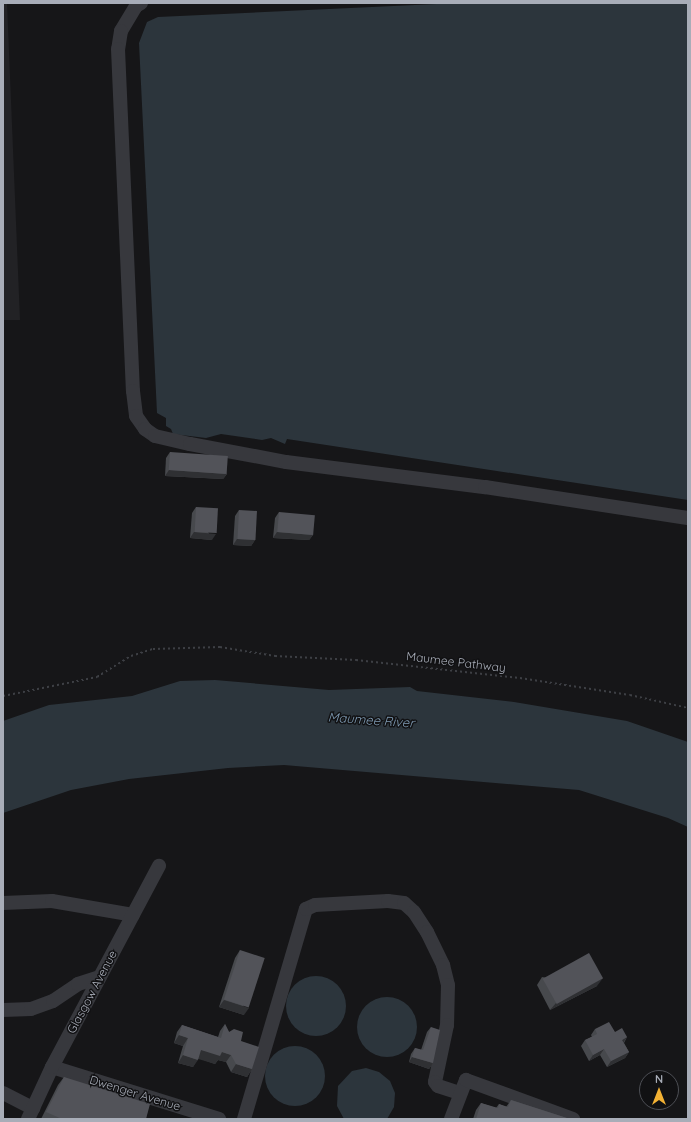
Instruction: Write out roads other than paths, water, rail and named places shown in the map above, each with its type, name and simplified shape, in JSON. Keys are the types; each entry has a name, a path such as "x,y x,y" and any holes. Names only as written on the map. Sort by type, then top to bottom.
{"street":[{"path":"141,3 136,6 120,31 118,49 133,390 136,416 145,429 155,436 286,462 484,488 688,518"},
{"name":"Glasgow Avenue","path":"31,1114 52,1067 159,866"},
{"path":"3,903 52,901 133,915"},
{"path":"244,1119 306,909 315,905 388,901 404,903 414,912 428,932 443,965 448,985 447,1025 435,1082 438,1086 460,1093"},
{"path":"3,1010 31,1009 52,1001 78,984 100,977"},
{"name":"Dwenger Avenue","path":"52,1067 219,1119"},
{"path":"451,1119 463,1084 470,1080 573,1119"},
{"path":"3,1093 31,1114"}],"water":[{"path":"458,3 688,3 688,500 287,439 285,444 271,438 262,440 221,434 206,438 173,434 171,429 166,426 166,418 157,413 139,43 147,22 158,17"},
{"name":"Maumee River","path":"215,680 329,690 410,687 417,691 514,702 627,721 688,742 688,827 668,818 579,790 284,765 228,768 129,779 71,790 3,813 3,721 49,705 132,696 180,681"},
{"path":"316,976 332,981 337,985 341,990 346,1006 341,1022 337,1027 332,1031 316,1036 300,1031 295,1027 291,1022 286,1006 291,990 295,985 300,981"},
{"path":"387,997 403,1002 408,1006 412,1011 417,1027 412,1043 408,1048 403,1052 387,1057 371,1052 366,1048 362,1043 357,1027 362,1011 366,1006 371,1002"},
{"path":"295,1046 311,1051 316,1055 320,1060 325,1076 320,1092 316,1097 311,1101 295,1106 279,1101 274,1097 270,1092 265,1076 270,1060 274,1055 279,1051"},
{"path":"366,1068 379,1072 390,1081 395,1093 394,1107 387,1119 344,1119 337,1106 338,1086 352,1071"}]}
